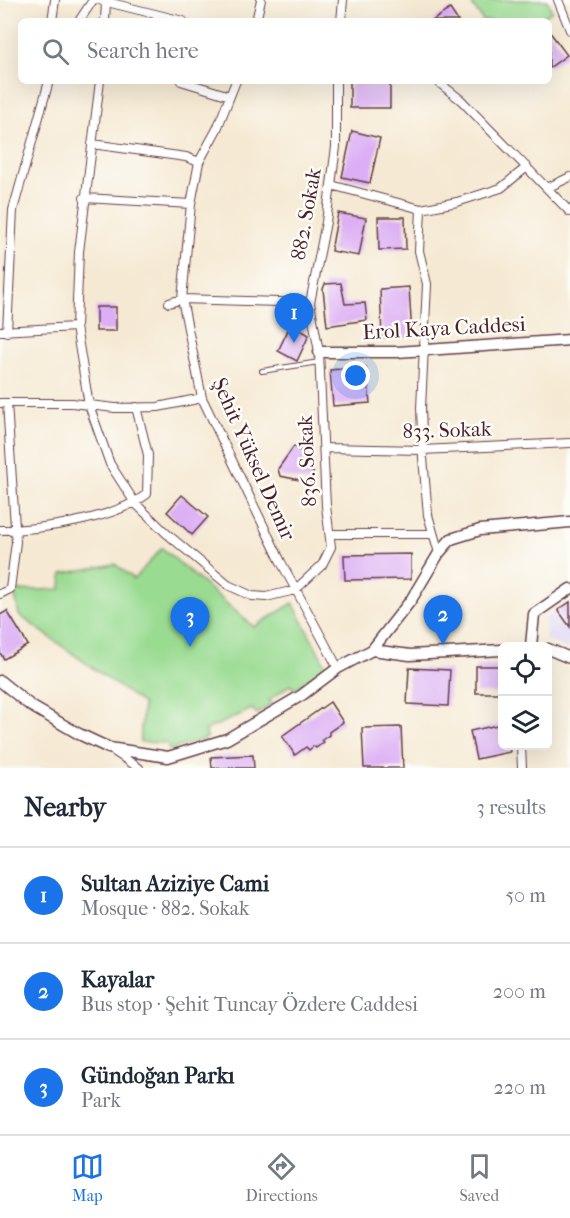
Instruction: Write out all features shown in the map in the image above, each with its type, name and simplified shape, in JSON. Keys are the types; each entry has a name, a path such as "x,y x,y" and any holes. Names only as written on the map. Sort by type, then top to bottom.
{"street":[{"path":"52,18 55,0"},
{"path":"81,18 93,0"},
{"path":"257,18 261,0"},
{"path":"342,18 343,0"},
{"path":"558,0 570,30"},
{"path":"105,18 103,1 171,18"},
{"path":"48,84 13,210 3,332 76,327"},
{"path":"100,84 84,198 76,327 90,405 110,464 135,503 165,533 240,592 266,597 294,590"},
{"path":"191,84 230,96"},
{"name":"Şehit Yüksel Demir","path":"235,84 199,162 191,204 182,299 202,398 294,590 338,668"},
{"name":"882. Sokak","path":"319,357 310,303 336,147 336,84"},
{"path":"441,84 461,100 570,212"},
{"path":"92,144 186,157 199,162"},
{"path":"331,185 421,209 456,202 501,188 526,167"},
{"path":"547,188 570,177"},
{"path":"84,198 191,204"},
{"path":"421,209 419,251 427,284 421,408 422,450 428,515 439,553"},
{"path":"169,303 182,299 310,303"},
{"name":"Erol Kaya Caddesi","path":"319,357 570,340"},
{"name":"836. Sokak","path":"294,590 322,565 331,547 326,506 319,357"},
{"path":"0,594 10,589 15,530 3,403 90,405 115,408 158,407 202,398"},
{"path":"0,530 53,525 135,503 147,494 148,455 136,407"},
{"name":"833. Sokak","path":"324,448 422,450 570,443"},
{"path":"110,748 168,757 227,739 302,695 338,668 372,650 411,600 439,553 451,539 480,530 570,522"},
{"path":"331,534 433,534"},
{"path":"531,642 534,614 570,589"},
{"path":"372,650 411,655 498,650"},
{"path":"552,651 570,658"},
{"path":"0,681 31,706 79,734 110,748 139,768"},
{"path":"521,750 522,768"}],"lane":[{"path":"262,371 319,357"}],"shaded area":[{"path":"570,600 570,650 546,640 545,619"}],"green space":[{"path":"469,0 547,0 552,11 542,18 481,18"},
{"path":"162,548 254,627 293,603 327,668 294,689 290,685 269,700 272,703 257,714 252,709 206,730 207,738 169,750 167,743 140,742 143,704 19,615 14,591 61,589 62,574 115,564 134,579"}],"building":[{"path":"450,9 456,18 436,18"},
{"path":"552,35 567,55 552,66"},
{"path":"350,84 390,84 390,108 350,108"},
{"path":"352,131 380,138 370,183 342,177"},
{"path":"338,213 366,218 359,256 331,251"},
{"path":"378,217 405,217 406,249 379,250"},
{"path":"341,283 345,304 365,303 367,320 327,326 323,289 325,284"},
{"path":"409,287 412,336 382,338 380,289"},
{"path":"96,307 116,307 116,331 96,331"},
{"path":"291,324 309,335 297,361 278,351"},
{"path":"366,367 370,403 333,406 330,370"},
{"path":"294,446 299,450 311,452 313,477 310,478 310,482 280,476 278,469"},
{"path":"182,495 208,517 192,535 167,512"},
{"path":"411,554 411,579 345,580 344,555"},
{"path":"570,602 570,627 558,610"},
{"path":"7,611 28,645 4,659 0,653 0,615"},
{"path":"476,666 498,666 498,693 476,693"},
{"path":"409,668 450,670 448,706 407,704"},
{"path":"330,702 343,722 329,732 329,735 322,740 324,742 316,748 314,746 309,750 306,747 295,755 282,736"},
{"path":"498,725 498,750 510,750 510,752 476,759 470,731"},
{"path":"401,727 403,768 364,768 362,728"},
{"path":"253,755 254,768 212,768 211,757"}],"place":[{"name":"Sultan Aziziye Cami","path":"294,343"},
{"name":"Kayalar","path":"443,645"},
{"name":"Gündoğan Parkı","path":"190,647"}]}
